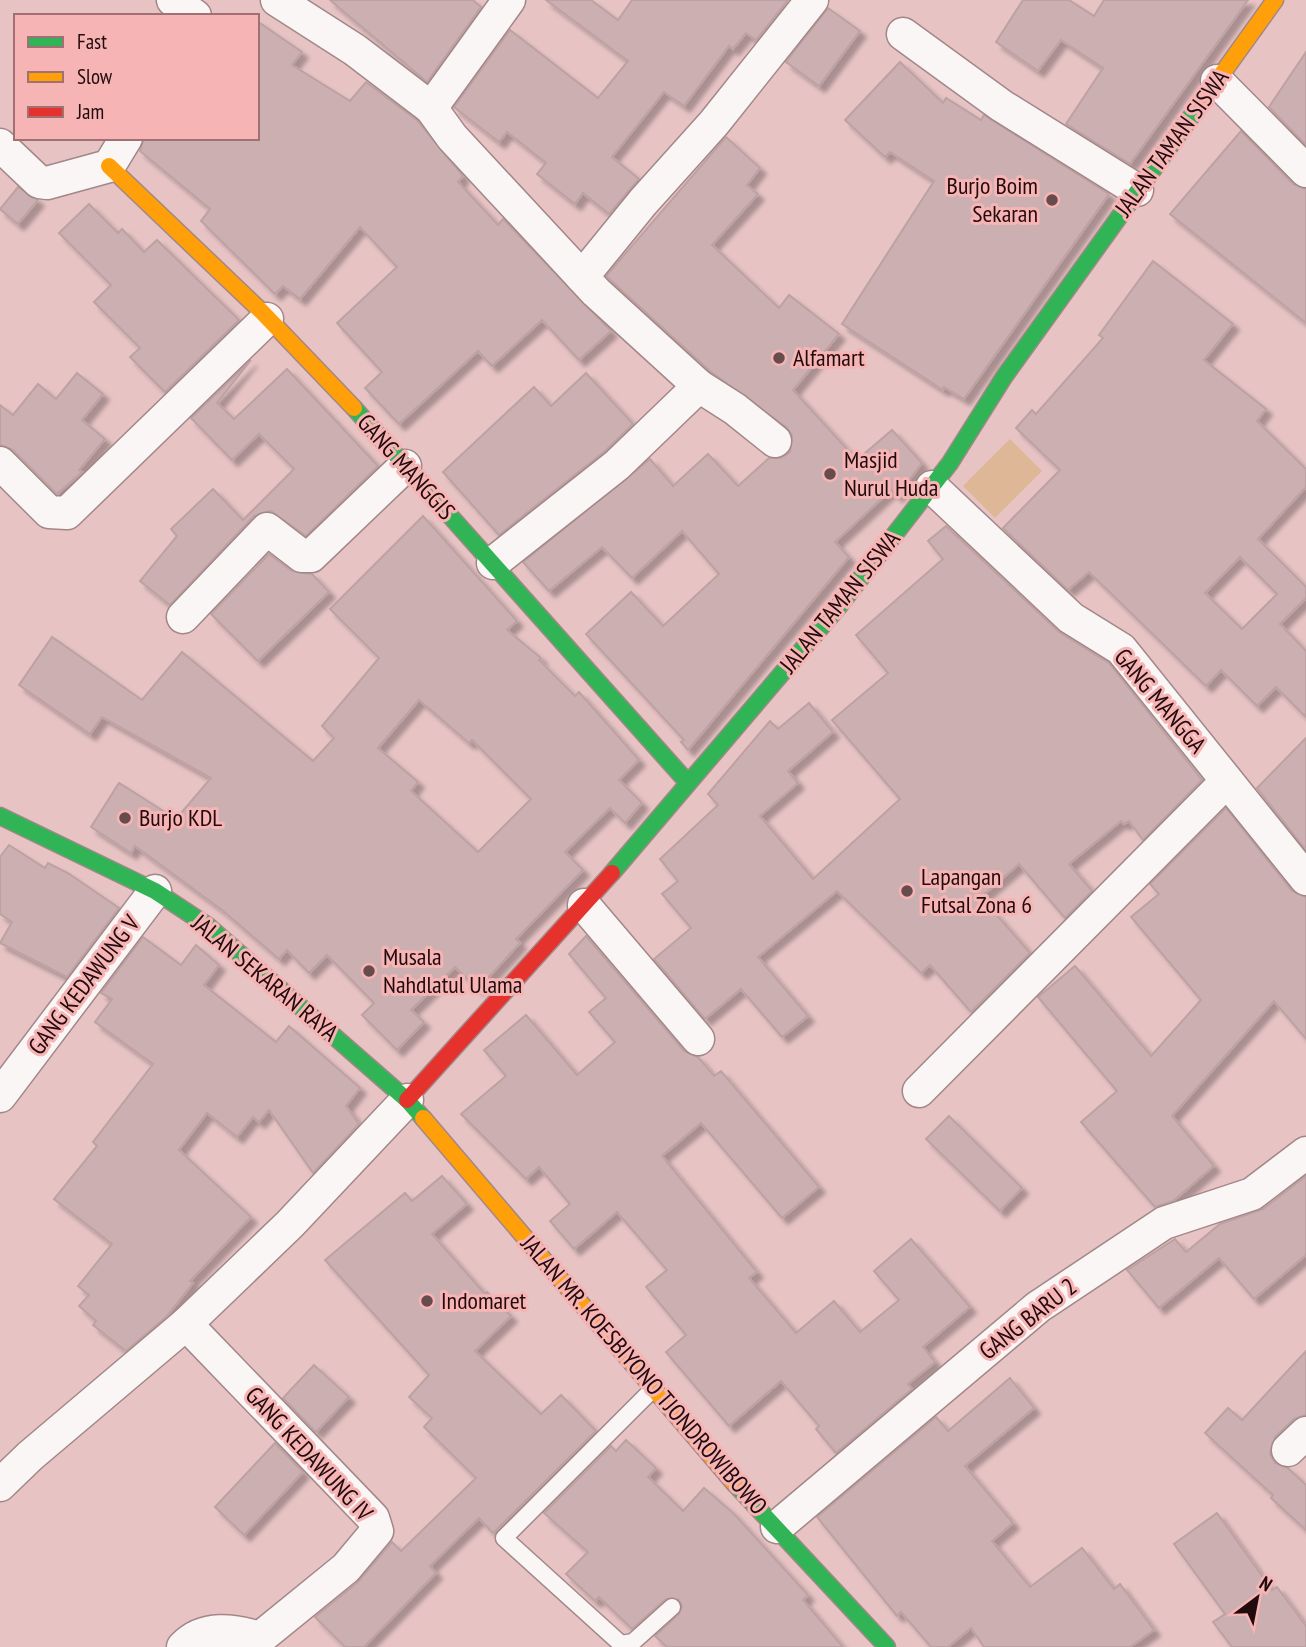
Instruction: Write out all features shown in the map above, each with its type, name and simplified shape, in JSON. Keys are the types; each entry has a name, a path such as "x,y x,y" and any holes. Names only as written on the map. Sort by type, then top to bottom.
{"main road":[{"name":"JALAN TAMAN SISWA","path":"407,1100 584,905 840,605 932,487 1004,377 1275,0"},
{"name":"GANG MANGGIS","path":"109,166 176,226 405,466 688,783"},
{"name":"JALAN SEKARAN RAYA","path":"0,816 155,891 208,926 407,1100"},
{"name":"JALAN MR. KOESBIYONO TJONDROWIBOWO","path":"407,1100 699,1445 887,1647"}],"street":[{"path":"173,0 192,14"},
{"path":"277,0 355,50 431,108 452,137 582,277 699,386 736,409 775,440"},
{"path":"431,108 509,0"},
{"path":"582,277 643,202 714,123 811,0"},
{"path":"903,34 1002,106 1137,190"},
{"path":"1217,81 1306,171"},
{"path":"0,145 39,182 47,183 109,166 125,140"},
{"path":"0,463 50,512 67,513 267,319"},
{"path":"493,563 617,465 699,386"},
{"path":"183,617 267,529 302,556 311,556 405,466"},
{"name":"GANG MANGGA","path":"932,487 1071,618 1121,649 1306,879"},
{"path":"919,1091 1227,781"},
{"name":"GANG KEDAWUNG V","path":"4,1082 155,891"},
{"path":"584,905 698,1039"},
{"path":"0,1485 30,1456 186,1324 290,1224 407,1100"},
{"name":"GANG BARU 2","path":"776,1527 1038,1307 1164,1223 1252,1194 1306,1153"},
{"name":"GANG KEDAWUNG IV","path":"183,1647 217,1630 264,1643 346,1567 377,1531 373,1518 186,1324"}],"lane":[{"path":"653,1389 504,1538 621,1644 633,1642 672,1607"}],"shaded area":[{"path":"1010,439 1042,471 995,518 963,486"}],"building":[{"path":"330,0 473,0 481,7 427,82"},
{"path":"546,0 591,0 618,20 632,0 788,0 756,40 746,33 733,49 729,46 684,106 664,92 612,157 639,179 609,214 583,193 575,204 537,174 546,163 507,132 499,142 454,107 510,30 598,98 628,61"},
{"path":"1023,0 1069,0 1094,16 1104,0 1248,0 1130,164 1066,124 1103,68 1061,40 1038,71 996,42"},
{"path":"828,8 860,31 819,86 786,62"},
{"path":"259,22 302,52 292,65 350,101 366,82 418,121 463,176 458,182 498,225 503,219 611,331 579,360 542,320 492,366 478,351 399,424 365,388 382,372 337,323 397,267 360,227 300,299 283,286 275,294 201,221 210,209 140,151 143,140 259,140"},
{"path":"1306,52 1306,145 1269,107"},
{"path":"900,62 943,103 946,98 981,120 984,115 1109,194 964,399 944,387 943,390 842,324 934,181 890,152 885,157 845,120"},
{"path":"1241,131 1293,184 1306,189 1306,323 1170,214"},
{"path":"726,137 760,168 747,185 758,194 712,245 779,308 789,295 839,334 793,390 857,460 892,430 922,463 897,496 891,490 835,542 849,557 688,750 681,742 684,740 586,634 631,592 663,626 719,574 682,531 632,578 602,547 549,591 523,562 650,459 673,486 708,454 738,486 769,458 781,458 790,452 792,435 786,427 710,371 606,276"},
{"path":"18,187 38,200 18,224 0,209"},
{"path":"89,204 118,233 122,229 144,252 157,240 239,320 165,392 130,357 140,348 94,302 111,285 59,233"},
{"path":"1153,261 1233,324 1204,360 1266,409 1257,421 1306,469 1306,487 1258,539 1306,587 1306,598 1280,624 1306,651 1306,717 1276,687 1257,706 1221,670 1206,686 1089,572 1068,590 1003,528 1060,470 1016,428 1032,410 1036,414 1103,338 1099,335","holes":["1240,557 1277,594 1242,629 1205,593"]},
{"path":"251,360 217,403 234,419 287,369 378,466 306,536 271,511 254,516 170,605 140,581 177,536 171,529 213,489 243,520 294,469 259,434 232,460 191,418"},
{"path":"77,373 103,394 82,420 105,439 79,470 82,472 57,494 13,450 0,445 0,405 13,415 38,384 56,399"},
{"path":"586,373 633,424 605,451 499,535 443,472 534,387 551,406"},
{"path":"423,516 517,621 507,630 541,658 539,660 575,696 579,692 639,760 619,780 642,803 625,823 610,808 565,852 583,870 516,939 520,943 478,989 455,967 411,1010 424,1022 397,1050 362,1015 374,1003 327,955 309,973 287,950 279,959 222,910 135,846 131,853 91,827 119,783 176,819 211,778 102,717 90,734 19,685 52,637 142,700 182,652 313,761 334,738 322,726 379,658 330,609","holes":["419,700 469,743 472,740 531,799 478,852 411,791 418,782 378,748"]},
{"path":"946,526 1059,632 1109,663 1202,780 1143,840 1129,821 1124,824 1121,821 1069,864 1092,891 1065,918 1019,864 981,897 1030,953 971,1012 930,965 921,973 837,891 758,957 808,1016 782,1037 741,989 705,1019 654,959 691,928 662,894 678,881 660,859 718,805 708,794 770,721 778,729 809,703 833,732 788,771 798,783 760,816 813,879 900,799 832,720 888,673 856,635 943,559 928,541"},
{"path":"269,554 292,571 312,574 329,592 258,661 211,614"},
{"path":"1306,738 1306,850 1257,788"},
{"path":"1226,808 1292,891 1306,897 1306,1039 1274,1001 1172,1116 1214,1166 1173,1201 1155,1207 1081,1122 1117,1091 1038,997 1075,966 1151,1056 1201,1000 1131,917 1159,894 1150,884"},
{"path":"9,845 45,868 48,863 68,873 119,908 67,977 0,943 12,922 0,914 0,857"},
{"path":"586,936 684,1051 698,1057 714,1076 721,1071 819,1187 782,1218 701,1123 662,1156 757,1272 749,1278 796,1333 834,1301 860,1332 899,1300 874,1271 911,1239 970,1307 923,1347 935,1362 908,1384 912,1389 836,1453 816,1429 819,1426 781,1381 729,1426 666,1352 686,1335 646,1287 667,1270 617,1212 574,1249 550,1221 570,1204 539,1167 526,1179 461,1114 506,1076 484,1050 526,1015 577,1075 615,1042 589,1012 606,998 569,954"},
{"path":"143,937 181,965 196,945 219,965 204,985 276,1042 289,1026 360,1088 346,1106 359,1124 313,1173 269,1110 259,1122 253,1117 237,1137 207,1113 179,1150 251,1217 190,1281 193,1283 166,1317 126,1351 93,1325 96,1321 79,1306 89,1295 78,1286 112,1244 54,1199 97,1146 93,1142 153,1064 95,1022 112,999 101,993"},
{"path":"949,1116 1022,1188 1000,1211 926,1139"},
{"path":"442,1176 467,1204 432,1234 485,1294 487,1292 511,1316 475,1351 541,1414 561,1395 596,1431 493,1533 479,1518 430,1566 436,1573 364,1647 345,1647 315,1617 358,1582 392,1542 401,1551 476,1478 424,1427 432,1418 409,1397 429,1375 325,1260 405,1193 412,1201"},
{"path":"1306,1176 1306,1255 1254,1299 1219,1258 1159,1308 1127,1270 1175,1239 1186,1252 1220,1224 1263,1209"},
{"path":"1306,1351 1306,1415 1294,1419 1275,1437 1270,1454 1275,1463 1288,1468 1306,1485 1306,1530 1271,1498 1273,1495 1205,1433 1228,1408 1242,1420"},
{"path":"314,1365 349,1397 316,1432 283,1398"},
{"path":"1010,1378 1034,1408 965,1466 1013,1523 992,1541 1030,1587 1082,1548 1114,1589 1120,1584 1154,1630 1130,1647 984,1647 971,1628 948,1647 931,1647 901,1612 897,1616 817,1517 936,1417 948,1431"},
{"path":"626,1440 656,1468 648,1477 683,1511 704,1488 733,1513 808,1595 803,1600 843,1647 667,1647 655,1636 679,1614 682,1606 679,1600 666,1599 632,1629 599,1597 595,1601 566,1574 588,1552 544,1513 611,1446 616,1451"},
{"path":"275,1443 303,1472 244,1535 215,1507"},
{"path":"1217,1513 1272,1590 1277,1587 1306,1626 1306,1647 1232,1647 1213,1622 1225,1614 1174,1544"}],"traffic: fast":[{"path":"612,873 840,605 950,463 1004,377 1206,96"},
{"path":"354,408 688,783"},
{"path":"0,816 155,891 208,926 407,1100 423,1118"},
{"path":"734,1483 887,1647"}],"traffic: slow":[{"path":"1206,96 1275,0"},
{"path":"109,166 262,312 354,408"},
{"path":"423,1118 734,1483"}],"traffic: jam":[{"path":"407,1100 612,873"}],"place":[{"name":"Burjo Boim Sekaran","path":"1052,200"},
{"name":"Alfamart","path":"779,358"},
{"name":"Masjid Nurul Huda","path":"830,474"},
{"name":"Burjo KDL","path":"125,818"},
{"name":"Lapangan Futsal Zona 6","path":"907,891"},
{"name":"Musala Nahdlatul Ulama","path":"369,971"},
{"name":"Indomaret","path":"427,1301"}]}
